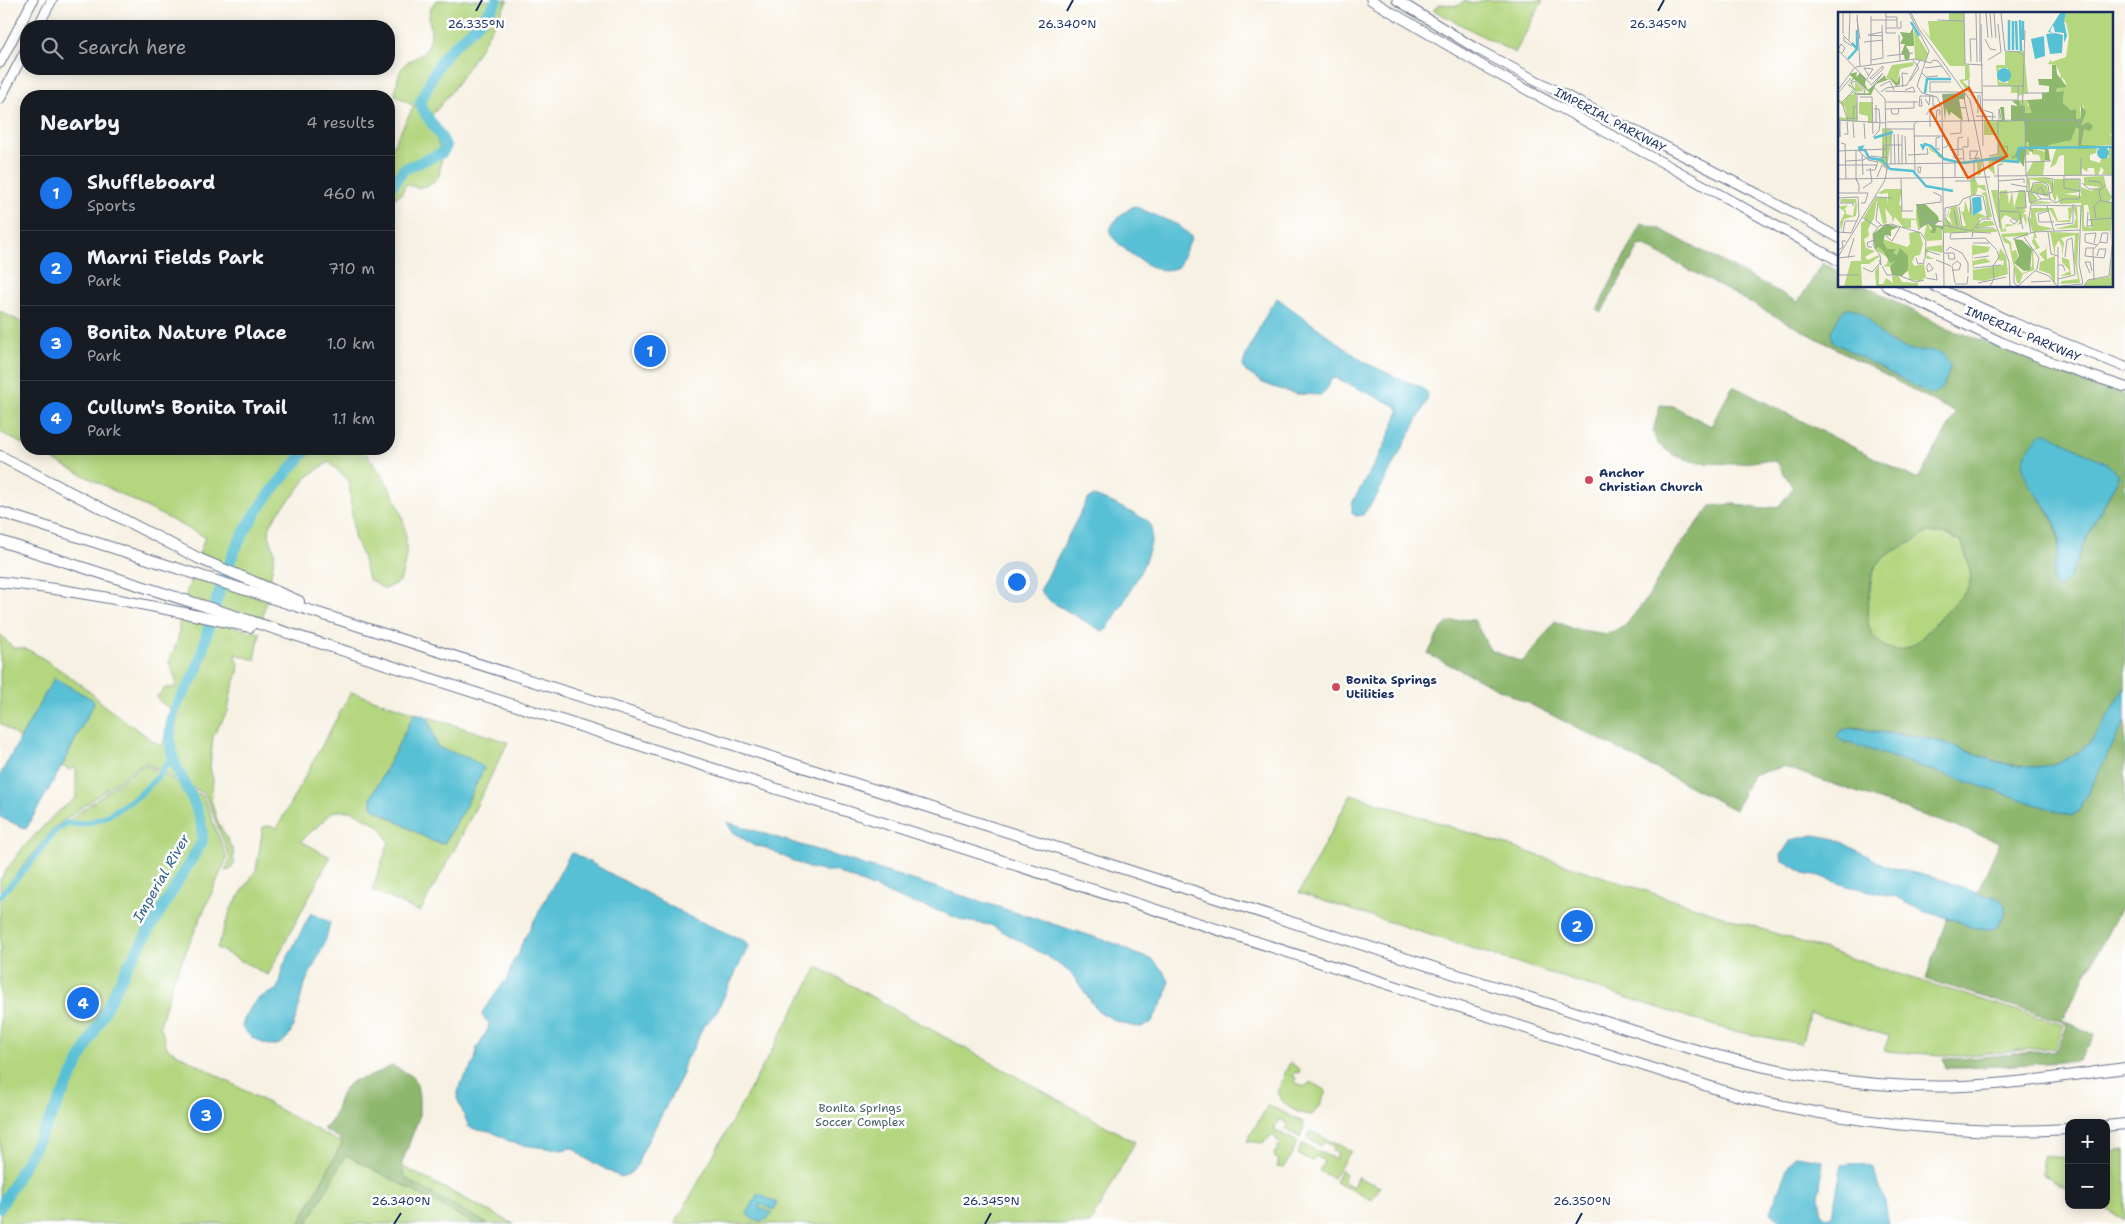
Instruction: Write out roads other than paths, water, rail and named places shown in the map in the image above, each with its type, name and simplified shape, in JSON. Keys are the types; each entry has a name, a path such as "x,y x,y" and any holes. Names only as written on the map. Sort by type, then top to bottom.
{"highway":[{"path":"0,456 200,559 278,596 341,620 1644,1034 1746,1064 1827,1079 1885,1085 1932,1086 2001,1084 2125,1068"},
{"path":"0,512 196,574 278,596"},
{"path":"0,541 268,629 319,643 1739,1096 1815,1113 1902,1125 1980,1130 2065,1129"},
{"path":"0,582 86,593 268,629"},
{"path":"2110,1126 2125,1124"}],"main road":[{"path":"23,20 33,0"},
{"path":"41,20 52,0"},
{"name":"IMPERIAL PARKWAY","path":"1371,0 1490,70 1667,165 1838,260"},
{"name":"IMPERIAL PARKWAY","path":"1397,0 1475,48 1758,194 1838,237"},
{"path":"0,63 20,25"},
{"path":"0,99 20,61"},
{"name":"IMPERIAL PARKWAY","path":"1890,288 2001,342 2059,365 2125,387"},
{"name":"IMPERIAL PARKWAY","path":"1938,288 2012,322 2125,367"}],"water":[{"path":"1134,206 1178,225 1192,237 1178,267 1163,270 1149,266 1128,252 1111,235 1110,231 1113,223"},
{"path":"1277,298 1364,362 1402,380 1420,386 1428,393 1421,413 1376,497 1363,515 1356,516 1352,513 1352,503 1384,447 1399,411 1396,406 1336,378 1331,379 1327,389 1321,395 1296,394 1263,383 1245,371 1243,365 1246,355 1269,309"},
{"path":"1848,308 1861,313 1885,339 1895,345 1943,354 1950,366 1946,380 1941,388 1929,394 1833,342 1831,332 1842,312"},
{"path":"2042,433 2047,433 2107,464 2118,473 2118,479 2091,528 2073,571 2058,589 2054,586 2053,575 2059,537 2047,509 2024,474 2023,462 2029,449"},
{"path":"1094,496 1113,503 1148,521 1152,531 1146,560 1130,592 1107,629 1102,631 1050,601 1040,591 1087,500"},
{"path":"54,678 92,699 94,703 62,766 26,829 0,817 0,775"},
{"path":"2125,687 2125,721 2078,812 2071,816 1840,740 1837,736 1843,730 1855,728 1898,734 1939,742 2005,764 2039,767 2056,763 2072,756 2088,744 2099,731"},
{"path":"416,713 428,717 437,747 471,759 484,768 444,844 432,841 373,808 371,798"},
{"path":"727,822 1120,945 1133,953 1153,960 1164,972 1169,981 1166,996 1151,1023 1141,1027 1116,1021 1098,1011 1071,973 1045,955 991,925 964,921 904,900 834,871 808,868 764,847 754,846 732,831"},
{"path":"1814,835 1836,839 1886,866 1943,880 1987,897 1998,897 2005,904 2005,915 1996,928 1970,927 1956,920 1925,912 1897,897 1847,886 1820,876 1804,873 1782,860 1781,855 1791,840"},
{"path":"573,853 690,917 745,941 748,947 716,1013 703,1027 693,1049 683,1064 683,1074 640,1156 638,1164 631,1172 620,1177 583,1157 575,1149 562,1150 522,1145 492,1132 469,1127 457,1098 460,1084 475,1061 477,1048 488,1029 489,1023 482,1016 483,1011 508,977 513,961 519,954 521,945 570,854"},
{"path":"311,913 330,922 326,939 304,986 293,1027 288,1036 282,1043 274,1045 263,1043 251,1037 244,1030 242,1027 244,1019 259,998 276,990 280,983 283,966"},
{"path":"1794,1156 1823,1160 1819,1197 1822,1215 1826,1217 1832,1215 1842,1165 1858,1164 1873,1168 1885,1203 1889,1224 1785,1224 1770,1212"},
{"path":"758,1193 777,1203 774,1210 759,1204 760,1208 773,1213 767,1219 760,1221 753,1219 747,1214"}],"waterway":[{"name":"Imperial River","path":"395,182 404,169 442,153 446,147 420,103 440,62 492,8 497,0"},
{"name":"Imperial River","path":"0,1208 50,1119 127,967 202,842 202,828 199,815 172,752 170,739 175,708 197,669 223,580 242,536 268,496 303,455"},
{"path":"0,896 26,868 56,830 67,823 91,822 107,816 138,796 156,779 174,755"}],"place":[{"name":"Shuffleboard","path":"650,351"},
{"name":"Anchor Christian Church","path":"1589,480"},
{"name":"Bonita Springs Utilities","path":"1336,687"},
{"name":"Marni Fields Park","path":"1577,926"},
{"name":"Cullum's Bonita Trail","path":"83,1003"},
{"name":"Bonita Nature Place","path":"206,1115"}],"park label":[{"name":"Bonita Springs Soccer Complex","path":"860,1115"}]}
